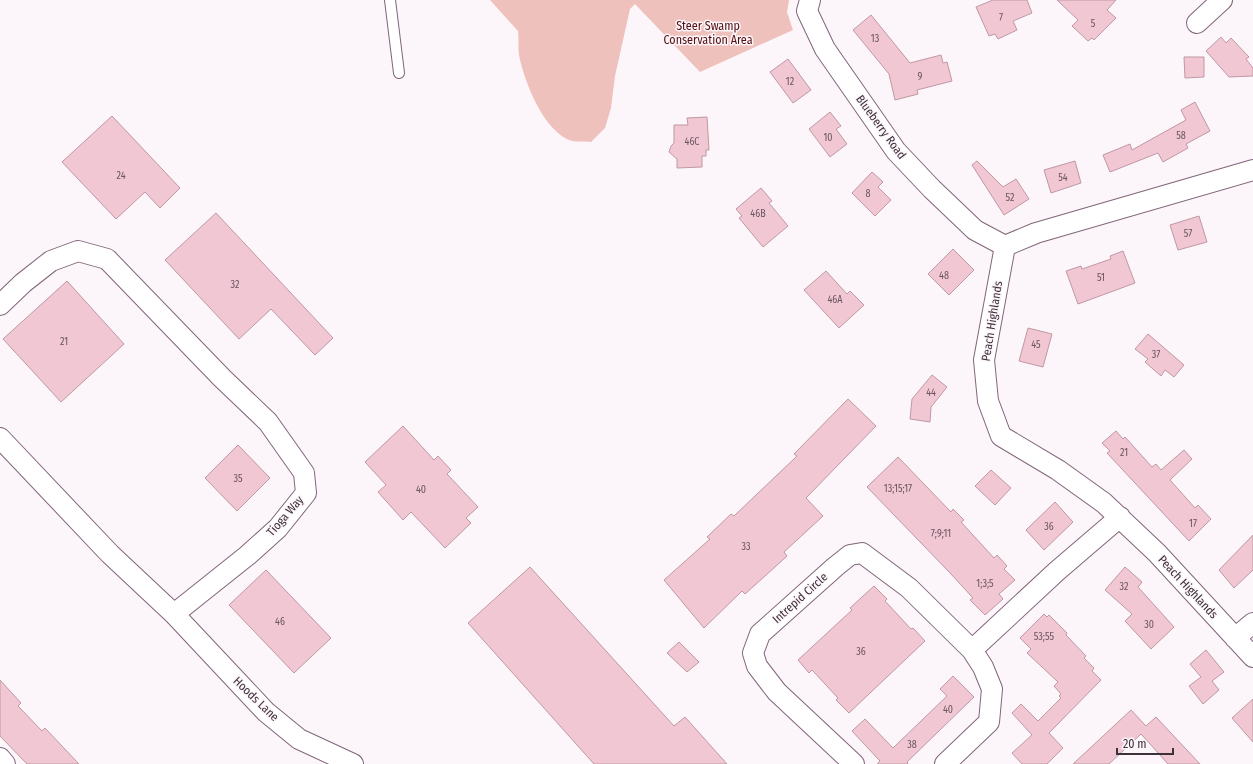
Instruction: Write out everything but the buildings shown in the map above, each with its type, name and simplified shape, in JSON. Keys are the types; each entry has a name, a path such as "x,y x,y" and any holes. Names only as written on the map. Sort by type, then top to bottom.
{"street":[{"name":"Blueberry Road","path":"810,0 807,11 825,49 896,151 932,189 975,230 1005,246"},
{"path":"1197,23 1222,0"},
{"path":"1005,246 1036,233 1253,170"},
{"name":"Peach Highlands","path":"1005,246 984,360 988,402 1001,436 1058,470 1104,502 1157,553 1253,657"},
{"name":"Tioga Way","path":"0,305 23,283 51,261 78,251 108,259 222,378 268,422 304,473 306,493 278,528 248,555 174,614"},
{"path":"0,438 110,554 174,614"},
{"path":"972,650 1057,571 1120,517"},
{"name":"Intrepid Circle","path":"854,764 777,692 757,666 753,653 760,634 850,555 862,553 909,588 972,650 983,667 992,689 988,722 945,764"},
{"name":"Hoods Lane","path":"174,614 266,712 299,739 353,764"},
{"path":"1235,638 1253,623"},
{"path":"0,758 5,764"}],"lane":[{"path":"390,0 399,73"}],"green space":[{"name":"Steer Swamp Conservation Area","path":"490,0 789,0 787,12 793,30 700,72 635,4 630,9 615,76 611,108 605,128 591,142 572,141 562,136 553,128 537,105 525,78 519,52 518,31"}]}
